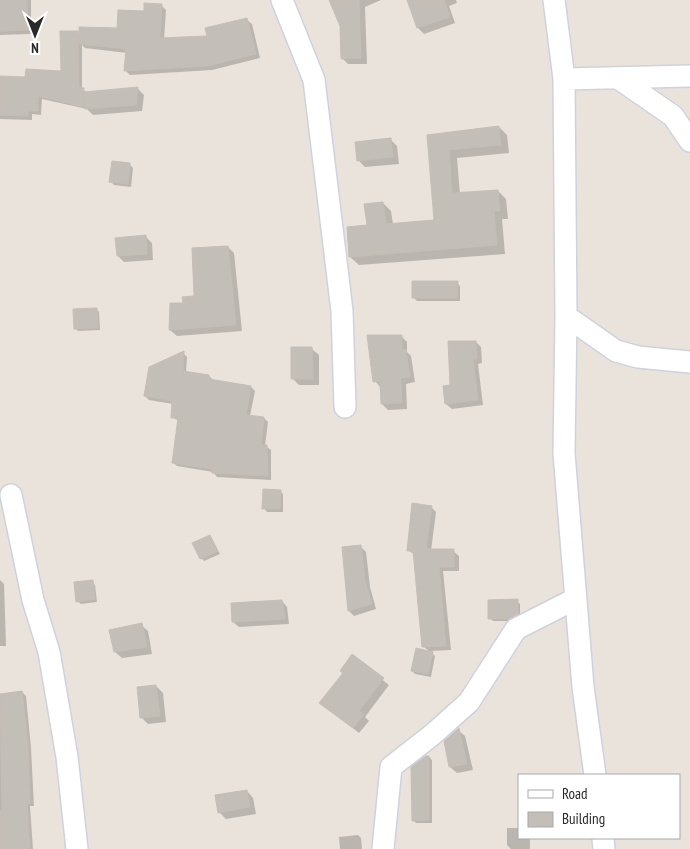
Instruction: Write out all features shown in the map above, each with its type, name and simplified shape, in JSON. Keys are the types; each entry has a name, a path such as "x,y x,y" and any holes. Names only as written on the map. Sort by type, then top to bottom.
{"street":[{"path":"282,0 314,80 342,311 345,407"},
{"path":"554,0 564,79 566,316 564,453 583,687 595,774"},
{"path":"564,79 690,76"},
{"path":"618,78 673,116 690,141"},
{"path":"566,316 616,351 638,357 690,362"},
{"path":"11,495 33,600 49,652 66,757 77,849"},
{"path":"383,849 391,766 469,702 516,629 575,599"}],"building":[{"path":"0,0 27,0 28,30 0,31"},
{"path":"329,0 359,0 361,58 341,59 340,26"},
{"path":"407,0 444,0 450,17 417,28"},
{"path":"144,3 162,4 160,38 207,36 205,28 247,18 256,54 207,66 124,71 126,49 79,44 79,27 117,28 118,10 144,11"},
{"path":"60,31 78,31 79,87 84,88 83,107 38,96 38,111 28,111 28,116 0,115 0,76 25,77 26,69 61,71"},
{"path":"138,87 136,105 85,109 84,92"},
{"path":"499,126 501,145 449,150 452,193 498,190 500,211 494,211 497,245 349,257 347,227 367,225 364,204 383,202 386,224 434,220 427,135"},
{"path":"391,138 393,157 357,161 355,142"},
{"path":"112,161 130,163 128,184 109,182"},
{"path":"146,235 147,254 117,256 115,238"},
{"path":"228,246 236,325 169,330 170,303 183,303 182,297 194,296 192,248"},
{"path":"412,281 458,281 457,298 412,298"},
{"path":"97,308 98,328 74,329 73,309"},
{"path":"367,335 402,335 402,350 406,349 410,377 401,378 402,403 381,404 380,381 373,382"},
{"path":"448,341 476,341 477,359 473,359 478,400 445,404 443,386 450,385"},
{"path":"291,347 312,347 313,379 291,379"},
{"path":"184,351 183,371 209,375 209,379 251,386 246,415 264,417 261,445 267,445 268,476 212,473 212,469 172,463 178,418 171,418 172,401 144,396 149,367"},
{"path":"263,489 281,490 280,509 262,509"},
{"path":"412,503 432,506 426,549 454,549 454,567 439,567 446,646 422,647 413,551 407,551"},
{"path":"210,535 218,551 200,559 192,543"},
{"path":"361,545 365,581 372,604 348,611 342,547"},
{"path":"93,580 95,599 76,602 74,582"},
{"path":"518,599 518,614 509,619 488,619 488,600"},
{"path":"282,600 285,619 232,622 231,603"},
{"path":"142,623 147,647 114,652 109,630"},
{"path":"416,648 433,652 428,674 411,671"},
{"path":"352,654 384,678 359,711 364,714 353,728 319,703 343,673 340,671"},
{"path":"156,685 160,716 140,718 137,687"},
{"path":"22,691 28,743 30,803 27,803 30,849 0,849 0,811 2,810 0,694"},
{"path":"459,728 467,764 449,767 444,741"},
{"path":"426,756 429,756 429,820 412,821 411,767"},
{"path":"247,790 250,807 218,813 215,795"}]}
